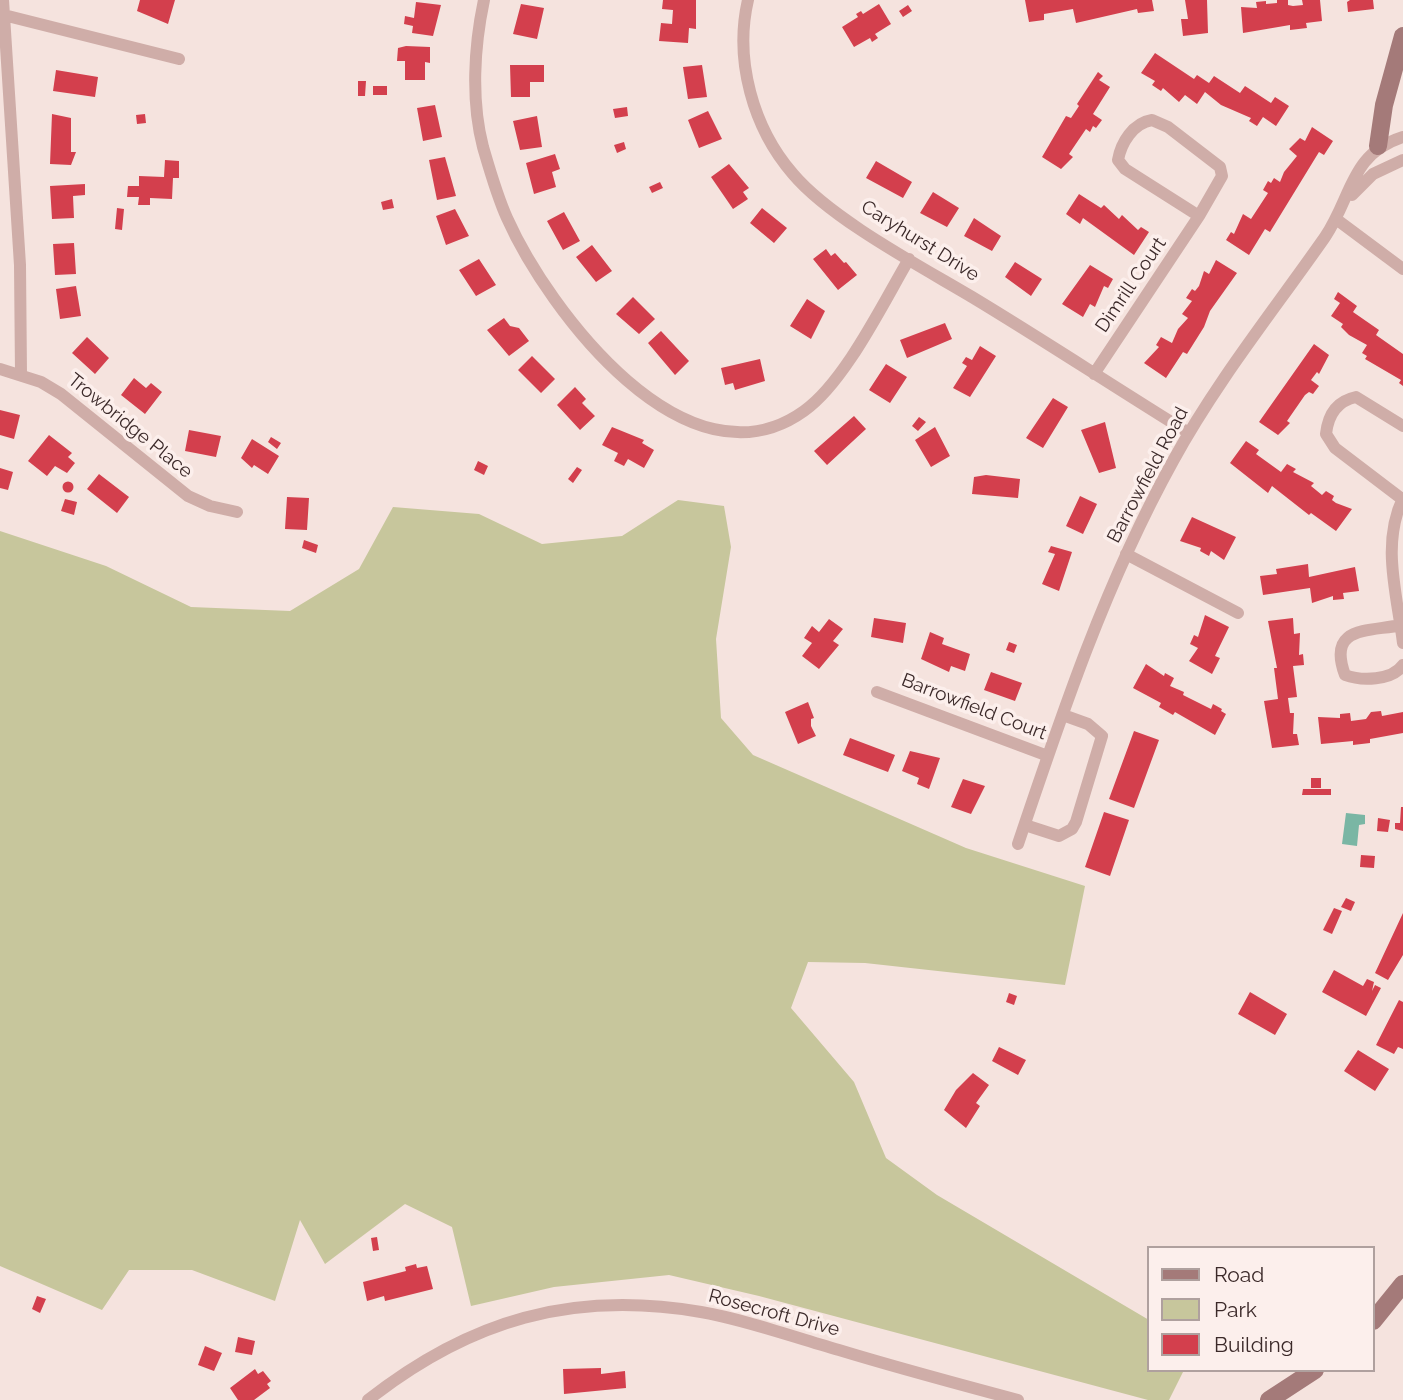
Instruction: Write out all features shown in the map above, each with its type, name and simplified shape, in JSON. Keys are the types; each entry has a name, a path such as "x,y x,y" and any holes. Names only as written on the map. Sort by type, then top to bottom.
{"main road":[{"path":"1378,146 1384,105 1403,36"},
{"path":"1375,1319 1403,1284"},
{"path":"1269,1400 1312,1372"}],"street":[{"path":"2,0 20,265 21,374"},
{"path":"484,0 476,66 479,124 508,219 578,331 612,367 652,401 695,423 727,431 762,429 804,412 838,376 909,259"},
{"name":"Caryhurst Drive","path":"748,0 744,34 748,85 759,119 794,176 824,202 909,259 1189,433"},
{"path":"2,15 179,59"},
{"name":"Dimrill Court","path":"1094,374 1199,216 1222,176 1220,167 1159,122 1144,121 1136,126 1120,150 1118,160 1125,169 1199,216"},
{"path":"1378,146 1403,137"},
{"name":"Barrowfield Road","path":"1048,756 1126,554 1189,433 1336,219 1356,173 1378,146"},
{"name":"Barrowfield Road","path":"1346,200 1373,174 1403,160"},
{"path":"1336,219 1403,269"},
{"name":"Trowbridge Place","path":"0,369 21,374 61,394 188,496 209,506 237,512"},
{"path":"1403,426 1365,400 1356,397 1345,399 1329,418 1326,434 1335,448 1403,498 1393,525 1391,556 1403,643"},
{"path":"1126,554 1238,613"},
{"path":"1400,668 1356,679 1345,675 1340,647 1344,639 1352,633 1401,625"},
{"name":"Barrowfield Court","path":"877,692 1048,756 1018,844"},
{"path":"1025,825 1059,836 1072,830 1076,822 1102,736 1088,724 1063,715"},
{"name":"Rosecroft Drive","path":"369,1400 437,1353 509,1320 576,1308 621,1306 723,1316 1018,1400"}],"green space":[{"path":"678,500 724,506 731,547 716,639 721,718 753,755 966,848 1085,886 1065,985 865,963 808,962 791,1008 854,1082 886,1158 937,1195 1148,1319 1148,1372 1183,1372 1169,1400 1148,1400 759,1296 669,1275 554,1287 471,1306 452,1227 405,1204 325,1264 300,1220 275,1301 192,1270 129,1270 102,1310 0,1266 0,531 106,566 191,607 290,611 359,569 393,507 479,514 542,544 622,536"}],"shaded area":[{"path":"1346,813 1365,815 1365,824 1359,825 1357,846 1342,844"}],"building":[{"path":"140,0 175,0 168,24 137,11"},
{"path":"663,0 696,0 696,29 689,28 688,43 659,41 661,23 672,24 673,10 662,9"},
{"path":"1025,0 1152,0 1154,11 1138,13 1137,9 1076,23 1073,9 1044,14 1044,20 1029,22"},
{"path":"1185,0 1207,0 1208,33 1183,36 1181,19 1188,19"},
{"path":"1277,0 1288,0 1288,5 1293,6 1303,5 1302,0 1320,0 1322,21 1306,23 1307,28 1290,30 1290,25 1243,33 1241,7 1257,8 1256,2 1277,3"},
{"path":"1373,0 1374,9 1348,12 1347,2"},
{"path":"416,2 441,5 433,36 412,33 413,26 404,24 405,16 414,18"},
{"path":"521,4 544,8 537,39 513,34"},
{"path":"879,4 891,24 875,34 878,38 872,42 870,38 854,47 842,27 858,17 856,14 861,11 863,14"},
{"path":"908,5 912,11 903,17 899,11"},
{"path":"430,47 430,63 425,62 425,80 405,80 405,61 397,61 398,48"},
{"path":"1155,53 1194,79 1197,75 1209,83 1214,76 1240,93 1245,86 1271,103 1275,97 1289,106 1276,126 1263,117 1257,126 1249,121 1251,118 1221,105 1205,92 1197,104 1185,95 1179,102 1163,88 1161,91 1152,85 1155,81 1141,73"},
{"path":"510,65 544,65 544,82 530,82 530,97 511,97"},
{"path":"702,65 707,97 688,99 683,67"},
{"path":"56,70 98,77 95,97 53,91"},
{"path":"1098,72 1103,76 1099,80 1110,87 1093,114 1102,120 1096,128 1093,126 1090,132 1086,129 1069,154 1073,157 1061,169 1042,157 1066,116 1071,118 1079,106 1077,104"},
{"path":"358,81 366,81 365,96 358,96"},
{"path":"373,86 387,86 387,95 373,95"},
{"path":"435,105 442,137 423,141 417,108"},
{"path":"627,107 628,116 615,118 613,109"},
{"path":"708,111 722,139 699,148 688,120"},
{"path":"52,114 71,118 71,152 76,152 71,165 50,164"},
{"path":"145,114 146,123 137,124 136,115"},
{"path":"537,116 542,147 520,150 513,121"},
{"path":"1312,127 1333,141 1324,155 1319,152 1270,232 1265,229 1249,255 1226,240 1231,232 1234,234 1243,214 1251,219 1268,193 1263,190 1268,181 1271,183 1274,178 1280,182 1284,172 1297,156 1289,149 1300,138 1305,141"},
{"path":"624,142 626,149 617,153 614,145"},
{"path":"555,154 560,169 552,172 556,187 534,194 526,163"},
{"path":"445,157 456,196 437,200 429,160"},
{"path":"165,160 179,161 179,178 173,178 172,199 150,198 150,205 138,205 139,197 127,197 128,186 139,186 139,176 164,177"},
{"path":"876,161 912,182 903,198 866,178"},
{"path":"729,164 749,188 743,192 748,199 733,209 711,177"},
{"path":"660,182 663,188 652,193 649,187"},
{"path":"85,184 85,195 73,196 74,218 52,219 50,186"},
{"path":"933,192 959,208 947,227 920,213"},
{"path":"1079,194 1101,208 1104,205 1119,219 1122,215 1138,230 1141,227 1149,232 1134,255 1083,218 1080,224 1066,214"},
{"path":"392,199 394,208 383,210 381,202"},
{"path":"117,208 124,209 122,230 115,229"},
{"path":"762,208 787,228 774,243 750,223"},
{"path":"455,209 469,236 446,245 436,216"},
{"path":"564,212 580,241 563,250 547,221"},
{"path":"974,218 1001,236 992,251 964,236"},
{"path":"74,243 76,274 55,275 53,244"},
{"path":"592,245 612,271 596,282 576,257"},
{"path":"826,249 831,256 835,253 846,262 857,275 838,290 813,259"},
{"path":"479,259 496,285 476,296 459,270"},
{"path":"1216,260 1237,273 1210,311 1204,327 1187,354 1183,352 1166,378 1144,363 1159,347 1156,345 1161,337 1172,343 1178,329 1188,318 1182,314 1192,301 1186,298 1192,289 1195,291 1199,286 1204,271 1209,274"},
{"path":"1015,262 1042,279 1031,296 1005,277"},
{"path":"1090,265 1113,279 1108,288 1104,286 1095,307 1090,304 1083,317 1062,304"},
{"path":"76,286 81,316 60,319 56,289"},
{"path":"1338,292 1357,306 1353,312 1379,330 1376,335 1403,354 1403,386 1399,383 1401,380 1365,359 1367,356 1362,353 1367,345 1349,335 1341,327 1343,324 1331,316 1340,303 1334,299"},
{"path":"633,297 655,319 639,334 616,314"},
{"path":"807,299 825,311 811,339 790,326"},
{"path":"504,318 510,326 519,328 529,341 509,356 487,330"},
{"path":"945,323 952,339 907,358 900,340"},
{"path":"661,331 689,361 675,375 648,343"},
{"path":"87,337 109,358 95,374 72,353"},
{"path":"1314,344 1329,355 1319,374 1317,372 1311,380 1319,386 1313,394 1309,392 1305,395 1287,421 1290,423 1278,435 1259,422"},
{"path":"980,346 996,356 970,397 953,388 967,366 962,363 966,357 972,360"},
{"path":"532,356 555,379 541,393 518,370"},
{"path":"760,359 765,381 735,390 733,383 725,385 721,368"},
{"path":"886,364 907,377 890,403 869,390"},
{"path":"134,378 146,388 151,383 162,392 145,414 121,395"},
{"path":"575,387 586,399 582,403 595,416 580,430 557,405"},
{"path":"1053,398 1068,407 1043,448 1026,438"},
{"path":"0,410 20,415 14,439 0,435"},
{"path":"854,416 866,429 827,465 814,451"},
{"path":"919,417 926,422 918,431 912,426"},
{"path":"1105,422 1116,468 1099,473 1081,430"},
{"path":"612,427 644,440 642,443 654,450 644,468 628,459 624,466 614,461 618,453 602,445"},
{"path":"935,427 950,456 931,467 915,440"},
{"path":"189,430 221,436 216,457 185,451"},
{"path":"49,435 72,453 68,457 75,463 67,473 55,466 47,476 28,461"},
{"path":"271,437 281,443 277,449 268,442"},
{"path":"252,439 279,456 268,474 254,465 252,468 241,458"},
{"path":"1246,441 1259,450 1256,454 1281,472 1287,464 1296,469 1293,472 1314,483 1311,486 1322,495 1326,491 1334,496 1332,500 1336,503 1352,509 1336,531 1311,513 1309,515 1272,486 1268,493 1230,463"},
{"path":"478,461 488,466 484,475 474,470"},
{"path":"577,467 582,470 573,483 568,479"},
{"path":"0,468 13,472 8,490 0,488"},
{"path":"99,474 129,497 117,513 87,489"},
{"path":"986,475 1020,479 1018,498 972,494 974,477"},
{"path":"68,481 74,487 68,493 62,487"},
{"path":"1080,496 1097,504 1083,534 1066,526"},
{"path":"287,497 309,498 307,530 285,529"},
{"path":"65,499 77,502 74,515 61,511"},
{"path":"1192,517 1236,537 1224,560 1211,551 1209,556 1200,551 1201,548 1180,541"},
{"path":"304,540 318,545 316,553 302,548"},
{"path":"1051,546 1072,552 1059,591 1042,584 1055,554 1048,552"},
{"path":"1308,564 1309,577 1355,567 1359,591 1343,593 1344,599 1333,600 1333,596 1312,603 1310,588 1263,595 1260,576 1277,574 1276,569"},
{"path":"1205,615 1229,627 1215,656 1220,658 1212,674 1189,661 1198,648 1190,644 1194,635 1198,637"},
{"path":"874,618 906,623 903,643 871,637"},
{"path":"1293,618 1294,634 1300,633 1299,655 1303,654 1304,665 1293,666 1297,697 1288,698 1290,713 1294,713 1293,734 1297,734 1299,745 1272,748 1264,701 1278,699 1274,668 1277,668 1268,621"},
{"path":"829,619 843,629 833,641 839,645 819,669 802,656 812,643 804,638 812,626 819,632"},
{"path":"930,632 944,638 942,644 970,654 965,671 951,666 949,672 921,659"},
{"path":"1009,642 1017,645 1014,653 1006,650"},
{"path":"1146,664 1164,676 1165,673 1174,678 1170,686 1184,692 1183,695 1211,709 1213,704 1222,709 1226,714 1215,735 1175,712 1173,715 1159,707 1161,703 1133,688"},
{"path":"991,672 1022,683 1015,701 984,690"},
{"path":"808,702 814,718 811,719 811,726 816,736 798,744 785,712"},
{"path":"1381,711 1382,716 1403,712 1403,733 1370,739 1370,743 1353,745 1353,741 1321,744 1318,717 1340,718 1340,714 1350,713 1351,721 1366,719 1371,712"},
{"path":"1134,731 1159,740 1134,808 1109,799"},
{"path":"850,738 895,755 888,772 843,755"},
{"path":"910,751 940,758 929,789 917,784 919,778 902,771"},
{"path":"1311,778 1321,778 1321,788 1311,788"},
{"path":"963,779 985,786 971,814 951,807"},
{"path":"1303,789 1331,789 1331,795 1302,795"},
{"path":"1401,807 1403,831 1395,829 1395,823 1400,823"},
{"path":"1104,812 1129,820 1110,876 1085,867"},
{"path":"1378,818 1390,820 1388,832 1377,831"},
{"path":"1361,855 1375,856 1374,868 1360,867"},
{"path":"1346,898 1355,902 1351,911 1341,907"},
{"path":"1334,908 1342,911 1332,934 1323,930"},
{"path":"1403,913 1403,955 1388,980 1375,973"},
{"path":"1334,970 1363,986 1367,979 1374,982 1372,991 1375,985 1381,988 1366,1016 1322,992"},
{"path":"1250,992 1287,1014 1275,1035 1238,1014"},
{"path":"1009,993 1017,996 1014,1005 1006,1002"},
{"path":"1399,1000 1403,1002 1403,1049 1398,1047 1394,1054 1376,1045"},
{"path":"999,1047 1026,1060 1018,1075 992,1061"},
{"path":"1358,1050 1389,1069 1375,1091 1344,1071"},
{"path":"973,1073 989,1085 976,1103 980,1106 966,1128 944,1110 956,1090"},
{"path":"377,1237 379,1250 373,1251 371,1238"},
{"path":"416,1264 417,1268 427,1266 433,1289 385,1301 384,1296 367,1301 363,1282 406,1271 405,1267"},
{"path":"37,1296 46,1299 40,1313 32,1309"},
{"path":"238,1337 255,1341 252,1355 235,1352"},
{"path":"205,1346 222,1353 214,1371 198,1365"},
{"path":"601,1368 601,1374 625,1371 626,1388 564,1394 563,1369"},
{"path":"255,1369 258,1374 263,1371 271,1381 267,1384 270,1388 254,1400 238,1400 230,1388"}]}
